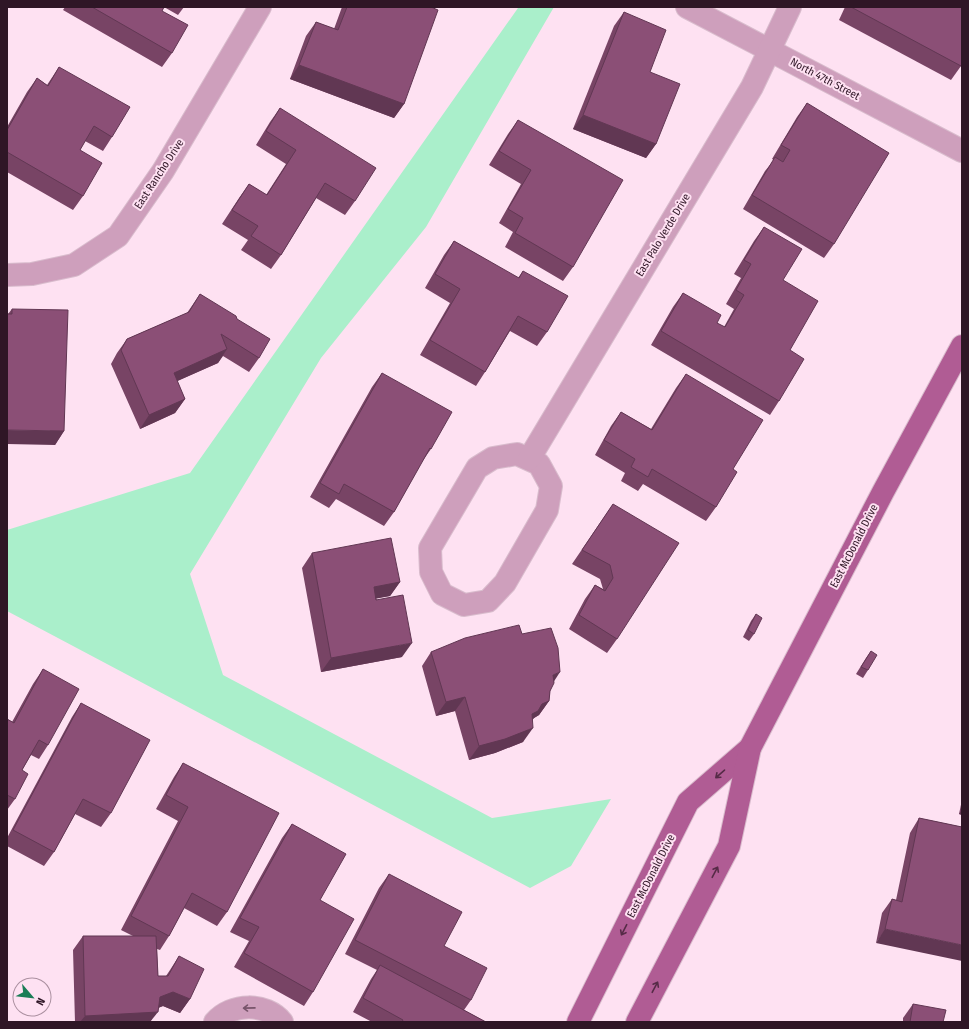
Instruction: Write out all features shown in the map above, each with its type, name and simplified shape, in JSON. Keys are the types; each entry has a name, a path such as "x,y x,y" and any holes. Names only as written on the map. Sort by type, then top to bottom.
{"main road":[{"name":"East McDonald Drive","path":"637,1022 728,846 750,748 883,492 962,346"},
{"name":"East McDonald Drive","path":"578,1022 688,802 750,748"}],"street":[{"name":"East Rancho Drive","path":"7,275 32,274 74,265 118,236 162,171 260,7"},
{"name":"North 47th Street","path":"687,7 962,151"},
{"name":"East Palo Verde Drive","path":"529,459 752,87 790,7"},
{"path":"517,454 529,459 539,464 551,486 547,510 505,582 488,601 464,605 442,594 430,572 430,548 477,468 493,458 517,454"},
{"path":"215,1022 229,1012 242,1008 255,1008 268,1012 282,1022"}],"green space":[{"path":"518,7 554,7 426,227 321,358 190,574 223,675 492,818 611,799 571,866 530,888 7,611 7,530 190,473"}],"building":[{"path":"92,7 164,7 162,11 188,25 172,53"},
{"path":"347,7 431,7 438,10 404,104 299,65 316,22 338,30"},
{"path":"851,7 962,7 961,66"},
{"path":"624,12 666,30 650,72 680,84 656,144 583,115"},
{"path":"59,67 130,107 112,137 94,126 80,150 102,163 83,196 7,152 7,130 37,78 48,86"},
{"path":"807,103 889,153 834,244 752,195 775,157 783,162 790,150 781,145"},
{"path":"280,108 376,168 355,201 325,183 281,255 251,236 258,226 232,210 249,184 267,195 296,150 266,131"},
{"path":"518,120 623,180 573,267 515,233 523,218 508,209 531,170 499,151"},
{"path":"764,227 802,249 783,280 818,301 790,350 804,359 779,401 661,331 683,293 721,315 717,323 725,327 744,295 736,290 751,264 744,260"},
{"path":"454,241 519,278 523,271 568,296 547,332 518,316 485,372 430,340 460,289 435,274"},
{"path":"200,294 270,339 259,358 221,334 227,349 174,373 185,399 149,415 121,350 127,339 189,312"},
{"path":"12,309 68,310 64,431 7,430 7,314 12,314"},
{"path":"382,373 452,412 394,512 344,484 339,494 320,483"},
{"path":"686,374 763,420 733,469 737,472 716,507 652,469 648,477 631,467 635,459 604,440 621,412 652,430"},
{"path":"613,504 679,543 617,639 579,615 595,585 605,591 613,578 610,565 582,550"},
{"path":"391,538 400,582 374,587 376,600 403,595 412,643 331,658 312,553"},
{"path":"756,614 762,618 754,634 748,630"},
{"path":"519,625 522,634 551,628 558,648 560,672 553,675 554,683 550,691 549,701 542,704 538,711 532,714 533,728 505,739 479,746 465,697 446,702 431,652 465,638"},
{"path":"871,651 877,655 868,670 861,667"},
{"path":"43,669 79,689 48,745 39,740 22,770 28,774 15,799 7,795 7,719 14,723"},
{"path":"81,703 150,740 111,813 83,799 54,852 13,830"},
{"path":"183,763 279,813 227,912 192,893 169,936 131,916 188,807 166,795"},
{"path":"919,818 962,827 962,945 885,929 892,899 902,902"},
{"path":"292,824 346,854 320,900 354,919 313,992 244,953 259,927 240,918"},
{"path":"389,874 462,912 444,946 487,968 471,1000 355,940"},
{"path":"83,936 156,936 158,976 168,976 179,956 204,969 190,999 173,992 160,997 158,1012 85,1016"},
{"path":"380,965 486,1022 402,1022 403,1020 363,998"},
{"path":"913,1004 946,1010 943,1022 910,1022"}]}
